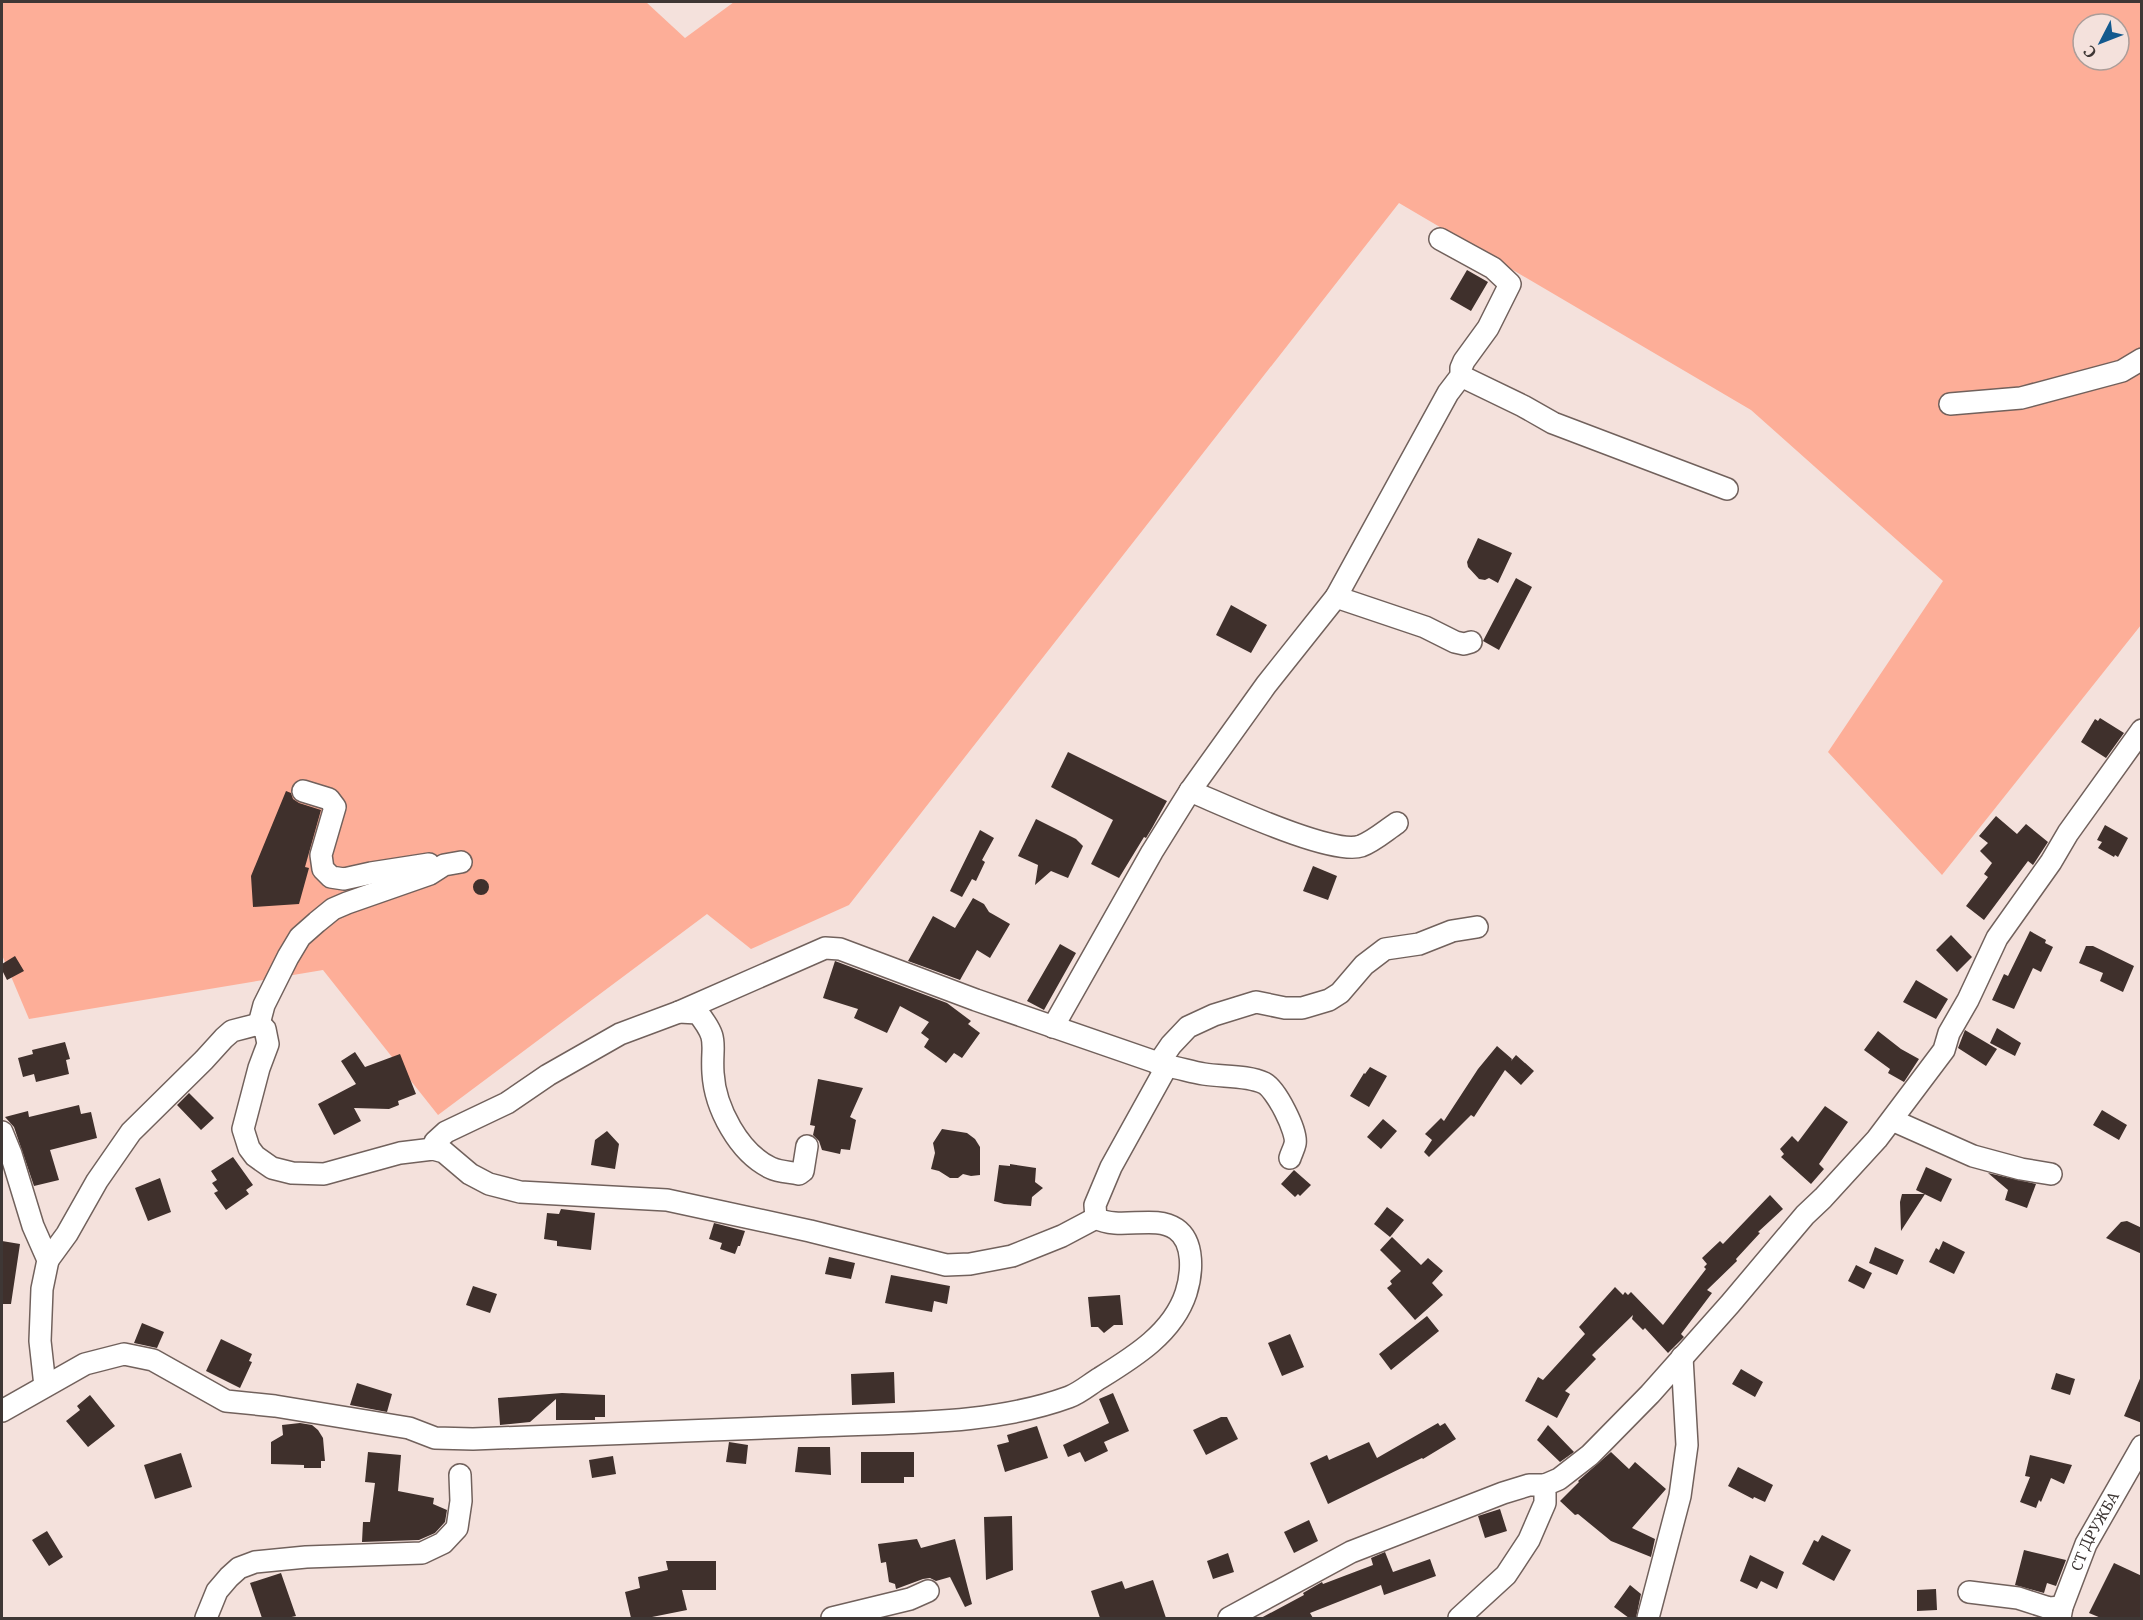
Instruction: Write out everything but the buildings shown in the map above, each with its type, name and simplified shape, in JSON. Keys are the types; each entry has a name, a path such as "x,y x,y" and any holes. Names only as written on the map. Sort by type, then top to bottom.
{"street":[{"path":"1053,1027 1152,852 1190,791 1266,685 1336,597 1402,474 1448,393 1461,376 1464,361 1488,328 1510,284 1493,268 1440,239"},
{"path":"1950,404 2021,398 2122,371 2142,359"},
{"path":"1461,376 1553,423 1727,489"},
{"path":"1336,597 1425,627 1455,642 1464,644 1471,642"},
{"path":"1228,1618 1351,1552 1503,1493 1529,1485 1545,1485 1559,1479 1590,1455 1644,1401 1805,1215 1892,1120 1944,1050 1948,1033 1968,1000 1997,938 2051,862 2068,833 2142,730"},
{"path":"259,1024 264,1005 288,957 300,937 317,922 340,906 457,862 442,860 427,865 344,879 331,878 323,869 321,855 335,807 329,799 303,791"},
{"path":"1190,791 1297,834 1348,848 1361,846 1396,823"},
{"path":"1096,1218 1095,1204 1111,1167 1171,1045 1188,1027 1214,1014 1256,1002 1285,1008 1302,1008 1329,1000 1341,993 1364,965 1385,949 1419,944 1452,931 1477,927"},
{"path":"433,1149 435,1142 446,1132 507,1103 548,1075 620,1034 679,1012 825,948 853,953 976,1000 1163,1065 1203,1074 1265,1083 1275,1094 1293,1130 1296,1143 1290,1158"},
{"path":"679,1012 698,1013 710,1029 713,1039 716,1096 730,1129 757,1159 773,1169 798,1174 803,1171 807,1146"},
{"path":"2,1411 85,1364 124,1354 153,1360 226,1401 275,1406 409,1428 435,1438 473,1439 952,1422 1035,1407 1071,1396 1128,1360 1159,1335 1174,1320 1187,1292 1191,1264 1185,1238 1175,1229 1163,1225 1113,1224 1096,1218 1062,1236 1012,1256 970,1264 946,1265 810,1231 667,1200 520,1192 489,1184 470,1174 444,1152 433,1149 400,1153 324,1174 292,1173 265,1164 249,1148 243,1129 259,1068 268,1044 266,1029 259,1024"},
{"path":"45,1386 40,1341 42,1289 48,1260 68,1234 97,1181 131,1132 232,1031 259,1024"},
{"path":"1892,1120 1973,1156 2021,1169 2051,1174"},
{"path":"2,1132 33,1226 48,1260"},
{"path":"1648,1618 1680,1496 1687,1445 1682,1357"},
{"name":"СТ ДРУЖБА","path":"2061,1613 2086,1544 2142,1446"},
{"path":"206,1618 217,1591 239,1568 255,1562 306,1557 422,1552 443,1543 457,1528 461,1501 460,1475"},
{"path":"1459,1618 1506,1575 1529,1540 1545,1503 1545,1485"},
{"path":"832,1618 910,1599 928,1591"},
{"path":"1969,1592 2018,1598 2061,1613"}],"shaded area":[{"path":"2,2 646,2 685,38 734,2 2141,2 2141,625 1942,875 1828,752 1943,581 1751,410 1399,203 849,905 751,949 707,914 438,1115 323,970 29,1019 2,955"}]}
